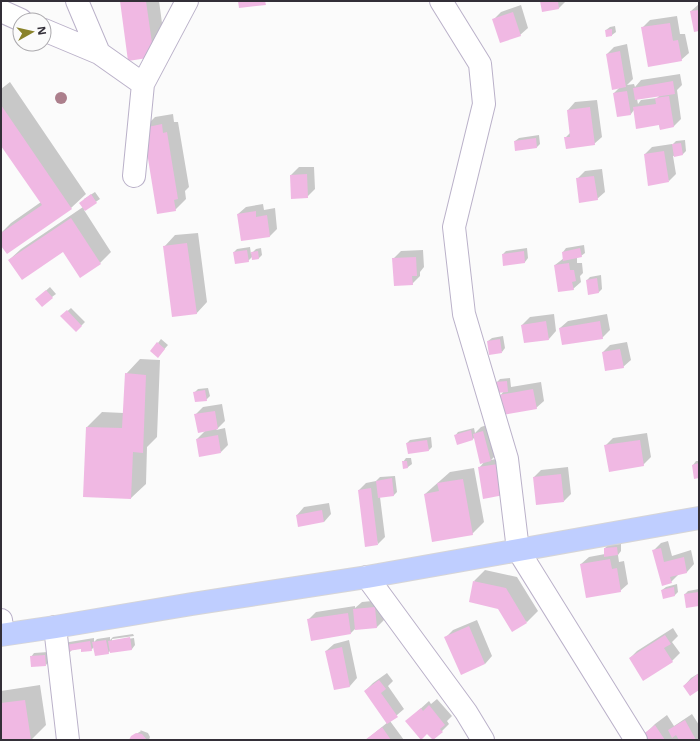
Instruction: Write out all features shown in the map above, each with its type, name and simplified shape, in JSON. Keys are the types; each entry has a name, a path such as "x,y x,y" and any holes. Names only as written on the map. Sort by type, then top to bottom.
{"main road":[{"path":"2,630 56,627 367,577 699,518"}],"street":[{"path":"77,1 98,53"},
{"path":"134,176 143,84 187,1"},
{"path":"441,1 480,64 484,104 454,227 464,314 507,459 518,550 636,740"},
{"path":"1,12 12,16"},
{"path":"52,33 98,53 143,84"},
{"path":"367,577 466,712 483,740"},
{"path":"56,627 68,740"}],"building":[{"path":"120,1 146,1 154,57 128,61"},
{"path":"238,1 265,1 266,5 239,8"},
{"path":"540,1 558,1 559,9 542,12"},
{"path":"699,10 699,31 694,32 690,11"},
{"path":"513,12 521,36 500,43 492,19"},
{"path":"670,23 673,41 678,40 682,61 648,67 641,27"},
{"path":"612,29 612,36 606,37 605,30"},
{"path":"620,51 626,87 612,90 606,54"},
{"path":"673,81 675,94 635,100 633,88"},
{"path":"627,91 631,115 617,117 613,93"},
{"path":"669,96 674,127 660,130 659,125 636,129 633,107 656,104 655,98"},
{"path":"1,105 72,209 7,254 1,246 1,233 42,205 1,146"},
{"path":"590,107 595,145 566,149 564,137 570,137 567,110"},
{"path":"162,124 163,133 167,132 178,199 174,200 176,211 157,214 143,128"},
{"path":"536,138 537,148 515,151 514,141"},
{"path":"681,143 683,155 674,157 672,144"},
{"path":"664,151 669,182 648,186 644,154"},
{"path":"307,174 308,198 291,199 290,175"},
{"path":"594,176 598,200 579,203 576,178"},
{"path":"91,194 97,203 85,211 79,203"},
{"path":"256,211 256,217 267,215 270,237 241,241 237,214"},
{"path":"71,218 101,264 80,278 63,252 22,280 8,260"},
{"path":"187,243 197,314 172,317 163,246"},
{"path":"580,248 582,257 563,261 562,252"},
{"path":"247,250 249,262 235,264 233,252"},
{"path":"258,251 259,259 252,260 251,252"},
{"path":"524,251 525,263 503,266 502,254"},
{"path":"416,257 417,276 412,276 413,285 394,286 392,258"},
{"path":"569,263 570,270 574,270 576,281 572,282 574,290 558,292 554,265"},
{"path":"597,278 599,293 588,295 586,280"},
{"path":"46,290 53,298 42,307 35,299"},
{"path":"67,310 82,326 76,332 60,316"},
{"path":"546,321 549,340 524,343 521,325"},
{"path":"600,321 603,339 562,345 559,328"},
{"path":"500,339 502,353 489,355 487,341"},
{"path":"157,342 165,349 158,358 150,351"},
{"path":"620,349 624,368 605,371 602,352"},
{"path":"125,373 146,375 143,453 133,452 131,499 83,497 86,427 122,428"},
{"path":"507,381 508,392 496,393 495,382"},
{"path":"533,389 537,409 502,415 499,395"},
{"path":"205,390 207,401 195,402 193,392"},
{"path":"215,411 218,429 198,433 194,414"},
{"path":"471,430 473,440 457,445 454,435"},
{"path":"483,431 491,461 480,464 473,434"},
{"path":"218,435 221,453 199,457 196,439"},
{"path":"427,440 429,451 408,454 406,443"},
{"path":"640,440 644,466 609,472 604,445"},
{"path":"402,461 407,461 408,468 403,469"},
{"path":"699,463 699,478 694,479 692,465"},
{"path":"498,464 504,495 483,499 478,467"},
{"path":"561,474 564,502 536,505 533,477"},
{"path":"392,478 394,496 378,498 376,481"},
{"path":"463,479 473,535 432,542 424,494 439,491 437,483"},
{"path":"371,488 378,545 365,547 358,490"},
{"path":"322,510 324,522 298,527 296,515"},
{"path":"617,547 618,555 604,557 604,548"},
{"path":"661,548 664,562 684,557 687,573 670,577 672,583 662,586 652,550"},
{"path":"610,559 612,569 617,568 621,592 586,598 580,564"},
{"path":"473,581 506,588 527,623 512,632 498,609 469,602"},
{"path":"674,587 675,596 663,599 661,590"},
{"path":"699,592 699,606 686,608 684,594"},
{"path":"375,607 377,628 355,630 353,609"},
{"path":"348,613 351,634 311,641 307,619"},
{"path":"469,626 485,664 461,675 444,637"},
{"path":"665,635 671,644 664,648 673,662 643,681 629,658"},
{"path":"130,637 132,650 110,653 108,641"},
{"path":"106,640 109,654 95,656 92,642"},
{"path":"90,641 92,651 81,652 81,649 68,651 59,646"},
{"path":"342,647 350,687 334,690 325,651"},
{"path":"45,655 46,666 31,667 30,656"},
{"path":"699,673 699,690 690,696 683,686"},
{"path":"379,680 386,689 381,693 398,717 387,724 364,691"},
{"path":"25,700 31,740 1,740 1,703"},
{"path":"429,705 445,725 440,729 443,732 433,740 427,734 421,740 405,721 421,708 423,711"},
{"path":"685,720 696,740 679,740 676,735 672,738 668,730"},
{"path":"655,725 665,740 646,740 642,735"},
{"path":"382,727 391,740 365,740"},
{"path":"136,733 142,734 147,740 129,740 131,736"}]}
